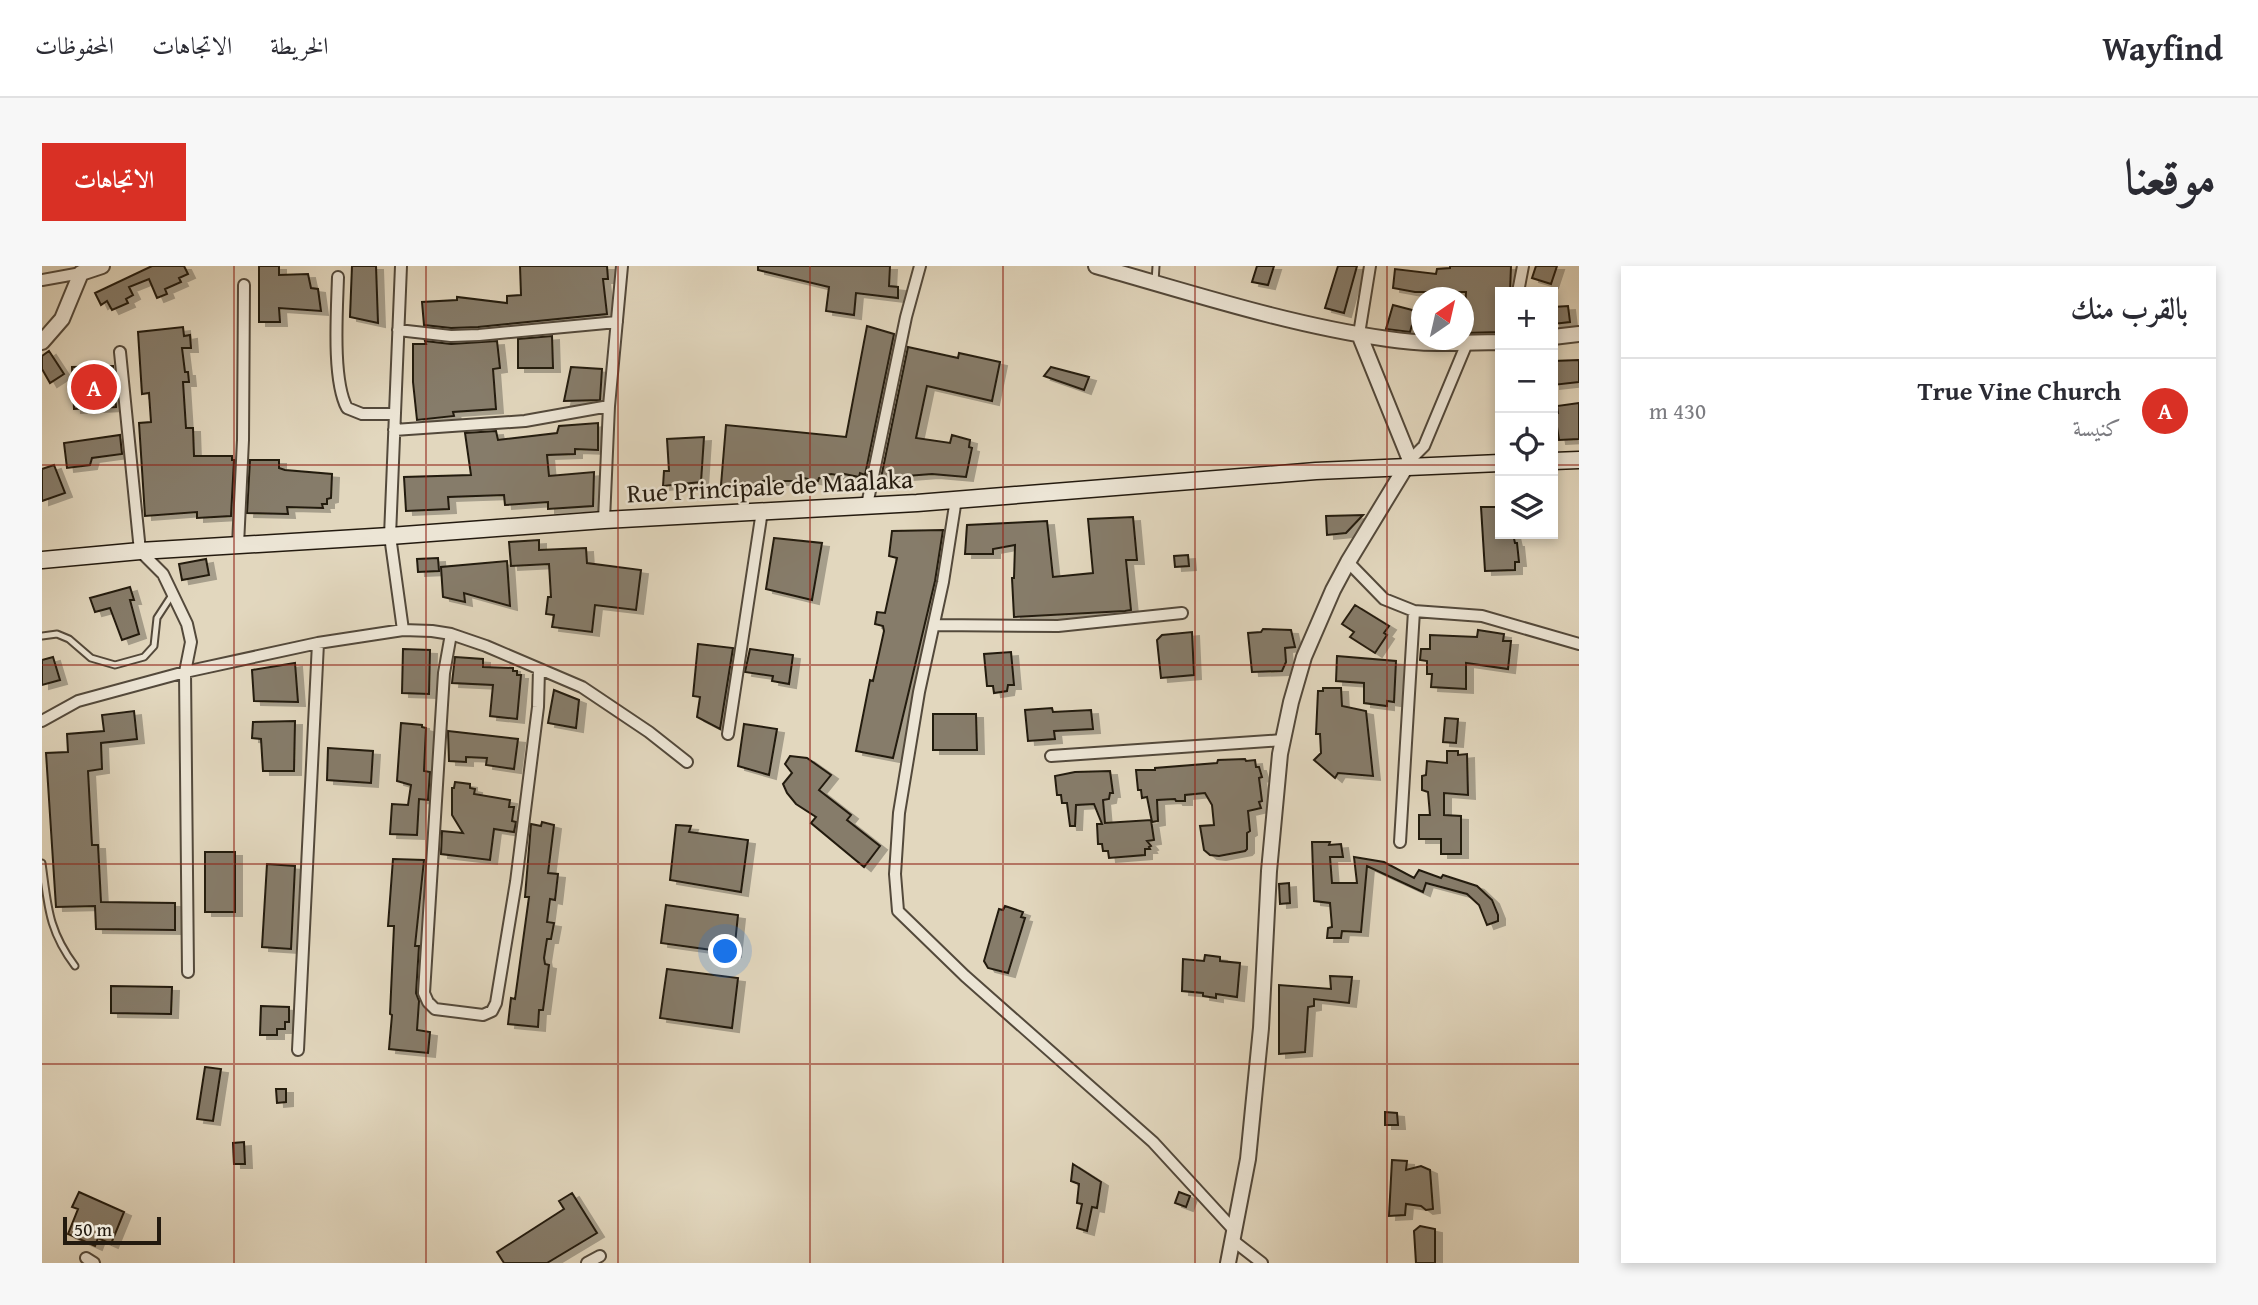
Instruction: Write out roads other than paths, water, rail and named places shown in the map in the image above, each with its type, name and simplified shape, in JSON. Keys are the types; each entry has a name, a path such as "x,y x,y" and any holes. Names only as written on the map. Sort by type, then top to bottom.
{"main road":[{"path":"1558,461 1579,460"},
{"name":"Rue Principale de Maalaka","path":"42,560 604,520 956,499 1409,463 1495,463"}],"street":[{"path":"42,280 102,266"},
{"path":"401,266 390,536 403,629"},
{"path":"604,520 609,405 622,266"},
{"path":"867,505 906,317 920,266"},
{"path":"1096,266 1308,324 1388,340 1411,341"},
{"path":"1370,266 1359,334 1409,463"},
{"path":"1518,287 1521,266"},
{"path":"42,342 62,319 72,271"},
{"path":"338,277 337,331 341,396 347,408 362,414 394,414"},
{"path":"238,545 243,440 244,285"},
{"path":"398,330 451,336 479,335 617,322"},
{"path":"1558,336 1579,334"},
{"path":"1474,343 1495,342"},
{"path":"1228,1263 1248,1159 1255,1096 1269,871 1283,740 1304,657 1348,562 1409,463 1424,446 1463,350"},
{"path":"120,352 140,551 163,573 187,624 191,642 186,673 188,972"},
{"path":"394,430 525,421 609,405"},
{"path":"956,499 899,813 895,874 898,911 965,975 1153,1142 1232,1234 1262,1263"},
{"path":"728,734 762,511"},
{"path":"1348,562 1384,599 1414,611 1482,617 1579,644"},
{"path":"1400,842 1414,611"},
{"path":"934,625 1058,626 1182,614"},
{"path":"42,721 78,701 186,673 318,643 403,629 451,634 582,687 649,732 687,762"},
{"path":"451,634 444,673 424,993 435,1009 483,1015 492,1011 496,1003 516,882 538,707 539,669"},
{"path":"298,1050 318,643"},
{"path":"1051,756 1283,740"},
{"path":"587,1263 600,1256"}],"lane":[{"path":"1155,282 1156,266"},
{"path":"42,636 57,634 69,639 91,658 115,665 144,657 154,646 157,618 174,593"},
{"path":"42,863 50,923 57,940 75,966"}],"place":[{"name":"True Vine Church","path":"94,387"}]}
